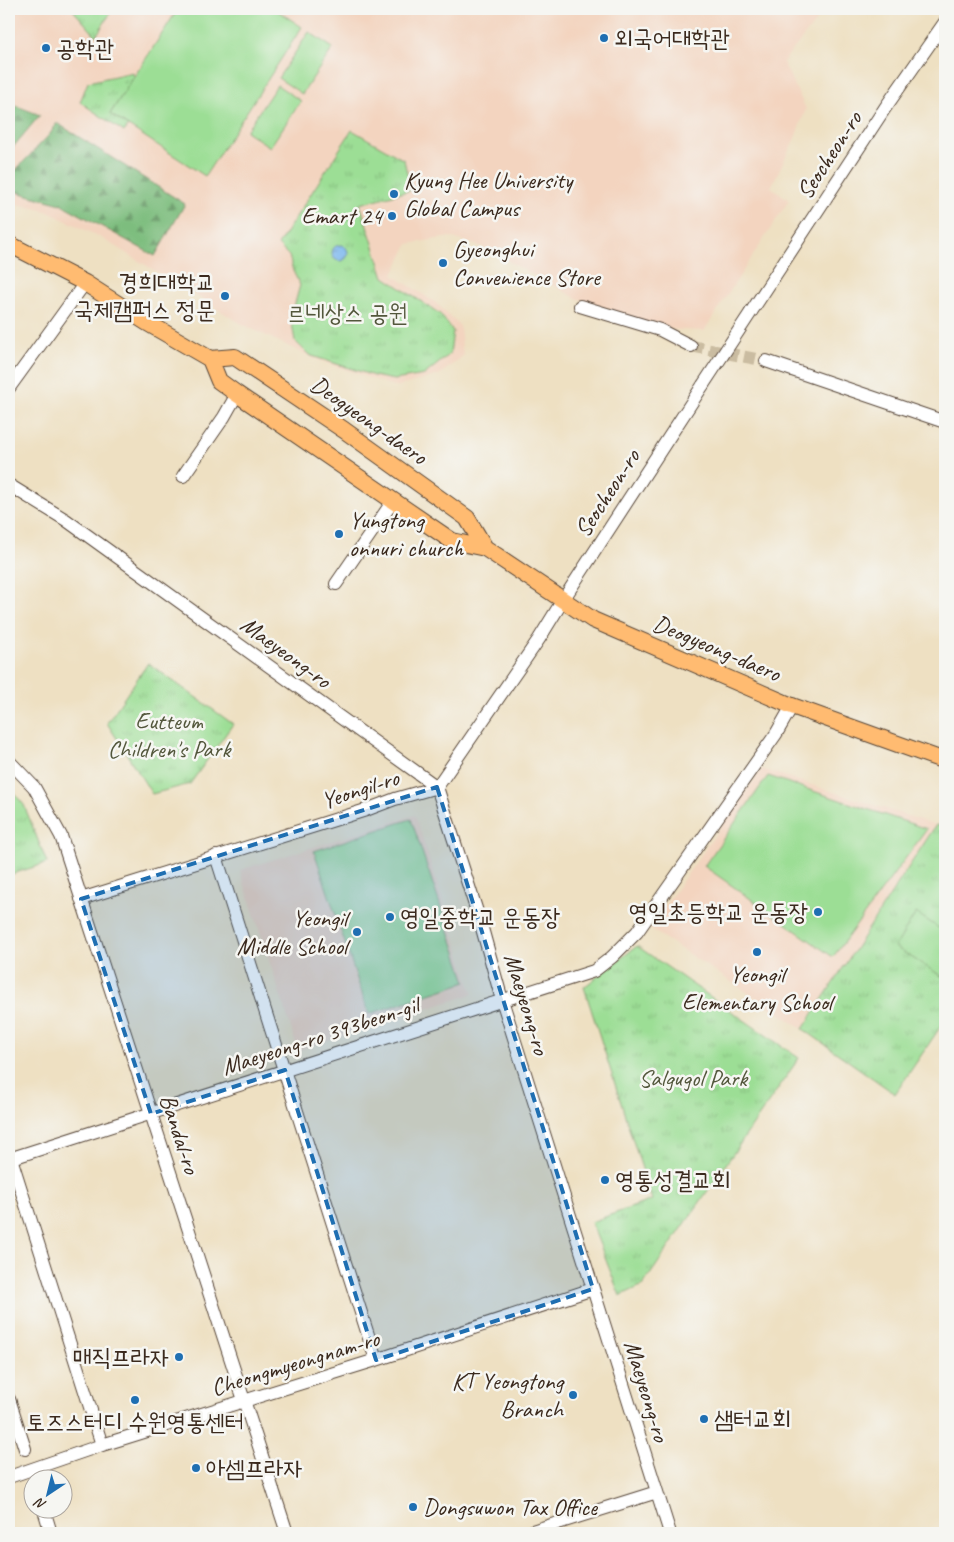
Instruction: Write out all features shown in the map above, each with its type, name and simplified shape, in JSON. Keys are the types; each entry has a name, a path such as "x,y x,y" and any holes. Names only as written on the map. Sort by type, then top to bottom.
{"main road":[{"path":"9,244 85,283 146,322 210,359"},
{"name":"Deogyeong-daero","path":"485,548 468,518 344,430 234,357 210,359 219,380 392,501 452,541 485,548 593,620 792,706 945,761"}],"street":[{"name":"Seocheon-ro","path":"563,600 884,108 945,22"},
{"path":"9,388 85,283"},
{"path":"580,306 660,330 691,346"},
{"path":"766,361 945,422"},
{"path":"183,476 224,417 237,394"},
{"name":"Maeyeong-ro","path":"9,485 66,520 437,787 670,1533"},
{"path":"336,584 392,501"},
{"name":"Yeongil-ro","path":"81,900 437,787 540,639 563,600"},
{"name":"Maeyeong-ro 393beon-gil","path":"10,1159 594,971 628,943 776,734 792,706"},
{"name":"Bandal-ro","path":"9,761 34,787 61,836 287,1533"},
{"path":"216,856 376,1360"},
{"path":"10,1159 102,1445"},
{"name":"Cheongmyeongnam-ro","path":"9,1477 102,1445 244,1402 594,1289"},
{"path":"9,1399 25,1449"},
{"path":"526,1533 657,1492"},
{"path":"47,1520 51,1533"}],"highlighted area":[{"path":"437,787 593,1289 376,1360 285,1070 151,1114 81,899"}],"shaded area":[{"name":"Kyung Hee University Global Campus","path":"9,9 826,9 783,62 806,109 795,138 771,187 789,200 704,331 664,329 576,298 482,247 450,237 408,244 393,275 436,303 460,326 463,356 439,375 396,387 315,359 242,324 98,236 46,211 9,202"},
{"path":"762,769 936,825 803,1029 649,928"},
{"name":"Yeongil Middle School","path":"415,815 473,994 298,1050 240,870"}],"green space":[{"path":"72,9 113,9 96,36"},
{"path":"178,9 275,9 302,27 205,176 110,114"},
{"path":"309,32 333,48 302,94 278,78"},
{"path":"133,72 134,77 110,114 128,126 124,132 80,102 88,82"},
{"path":"277,85 301,101 270,147 246,131"},
{"path":"9,103 40,115 9,152"},
{"path":"57,123 185,204 155,256 61,204 9,190 9,177 50,134"},
{"name":"르네상스 공원","path":"352,130 404,160 411,190 360,204 384,277 440,314 453,331 450,354 424,375 394,380 374,376 309,355 295,341 291,318 300,285 293,271 289,256 278,245"},
{"name":"Eutteum Children's Park","path":"148,663 233,724 190,784 152,794 107,723"},
{"name":"영일초등학교 운동장","path":"768,776 927,829 833,957 704,866"},
{"path":"9,787 24,805 47,863 9,875"},
{"name":"영일중학교 운동장","path":"411,819 466,982 369,1014 314,851"},
{"path":"936,825 945,827 945,1020 895,1094 803,1029"},
{"path":"916,913 945,932 945,973 943,977 895,947"},
{"name":"Salgugol Park","path":"637,946 799,1058 643,1285 620,1296 591,1222 652,1200 584,987"}],"water":[{"path":"340,245 348,253 340,261 332,253"}],"tunnel":[{"path":"691,346 766,361"}],"place":[{"name":"외국어대학관","path":"604,38"},
{"name":"공학관","path":"46,48"},
{"name":"Kyung Hee University Global Campus","path":"394,194"},
{"name":"Emart 24","path":"392,216"},
{"name":"Gyeonghui Convenience Store","path":"443,263"},
{"name":"경희대학교 국제캠퍼스 정문","path":"225,296"},
{"name":"Yungtong onnuri church","path":"339,534"},
{"name":"영일초등학교 운동장","path":"818,912"},
{"name":"영일중학교 운동장","path":"390,917"},
{"name":"Yeongil Middle School","path":"357,932"},
{"name":"Yeongil Elementary School","path":"757,952"},
{"name":"영통성결교회","path":"605,1180"},
{"name":"매직프라자","path":"179,1357"},
{"name":"KT Yeongtong Branch","path":"573,1395"},
{"name":"토즈스터디 수원영통센터","path":"135,1400"},
{"name":"샘터교회","path":"704,1419"},
{"name":"아셈프라자","path":"196,1468"},
{"name":"Dongsuwon Tax Office","path":"413,1507"}]}
